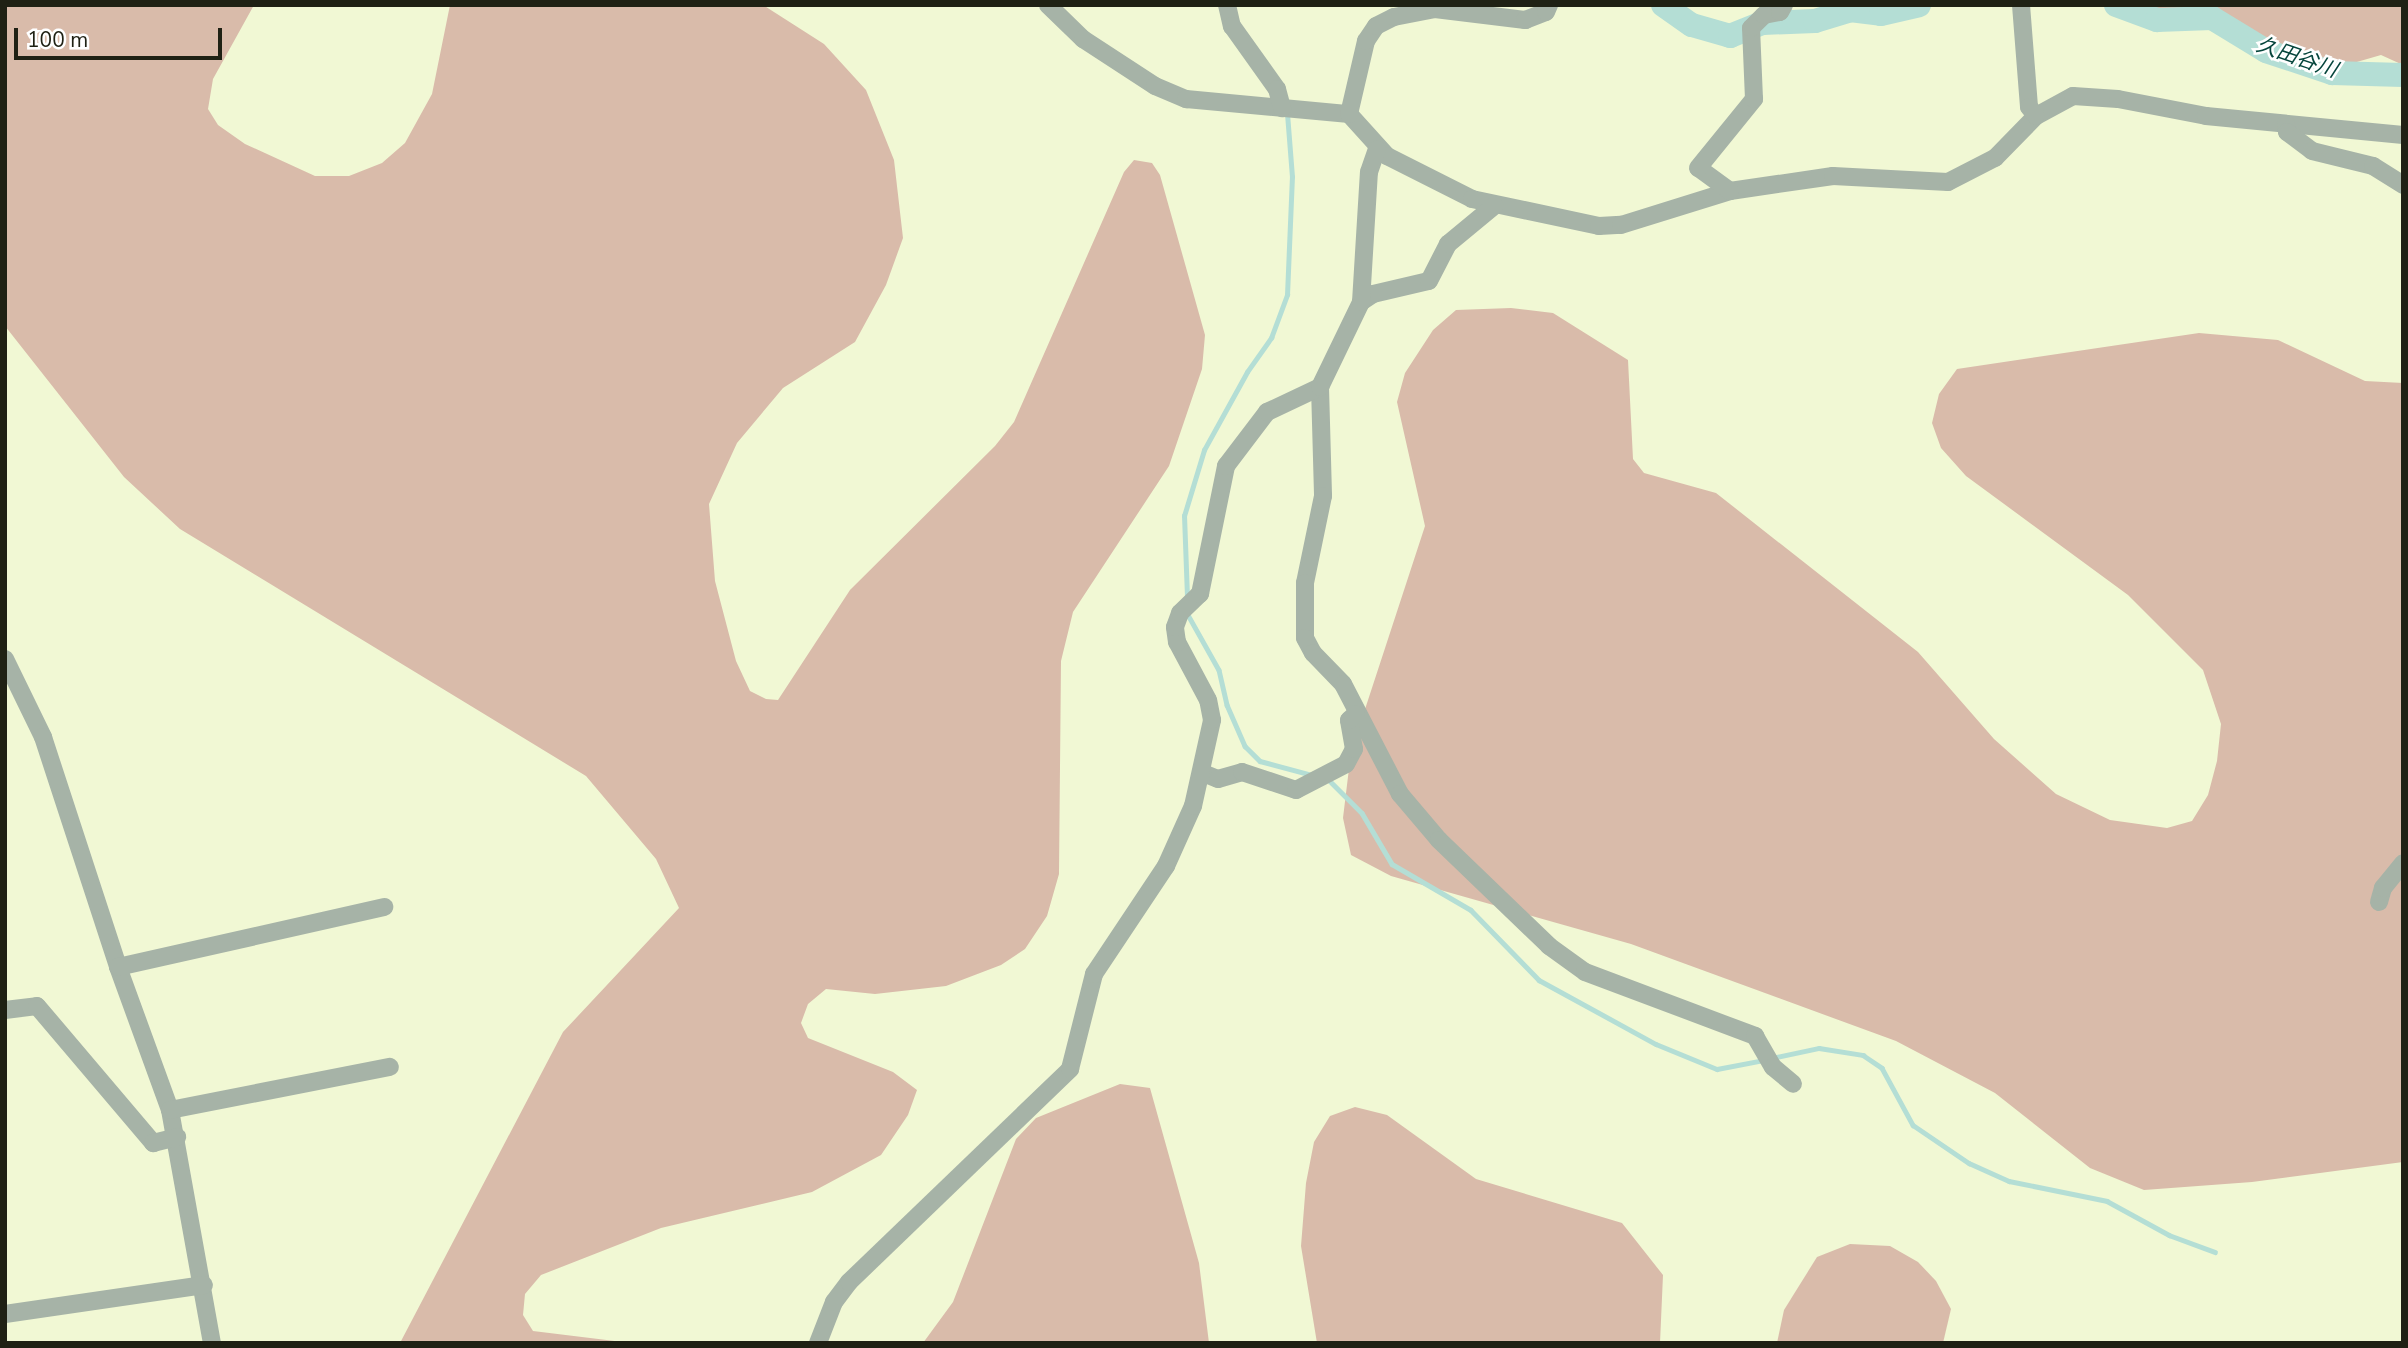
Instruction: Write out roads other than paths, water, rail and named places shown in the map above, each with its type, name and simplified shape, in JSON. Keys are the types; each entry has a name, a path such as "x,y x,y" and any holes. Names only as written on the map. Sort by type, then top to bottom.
{"street":[{"path":"1048,5 1083,39 1176,95 1349,114 1377,149 1472,200 1599,226 1621,225 1730,191 1860,175 1948,182 1995,158 2036,116 2073,96 2287,124 2403,135"},
{"path":"1227,5 1232,26 1278,89 1283,108"},
{"path":"1349,114 1366,41 1376,26 1394,17 1435,9 1525,20 1546,12 1549,5"},
{"path":"1730,191 1698,168 1755,99 1751,28 1764,15 1780,12 1784,5"},
{"path":"2021,5 2029,107 2036,116"},
{"path":"2287,124 2287,132 2312,151 2373,166 2403,185"},
{"path":"1377,149 1369,172 1361,302 1320,387 1323,496 1301,614 1313,653 1343,684 1356,714 1400,794 1439,839 1549,946 1585,972 1755,1036 1773,1067 1793,1084"},
{"path":"1361,302 1373,294 1429,281 1448,244 1494,206"},
{"path":"818,1343 834,1301 849,1282 1070,1069 1094,974 1166,866 1203,774 1212,720 1208,700 1177,642 1175,627 1180,613 1200,594 1226,466 1267,412 1320,387"},
{"path":"5,659 43,737 118,967 170,1110 204,1285 212,1343"},
{"path":"1203,774 1218,779 1242,772 1296,790 1346,764 1354,749 1349,720 1356,714"},
{"path":"2379,902 2383,888 2403,863"},
{"path":"118,967 384,907"},
{"path":"5,1010 37,1006 153,1143 177,1137"},
{"path":"170,1110 390,1067"},
{"path":"5,1314 204,1285"}],"waterway":[{"name":"久田谷川","path":"1663,5 1692,25 1730,36 1763,23 1815,21 1850,10 1881,14 1919,5"},
{"name":"久田谷川","path":"2116,5 2157,20 2212,18 2266,51 2332,73 2403,75"},
{"path":"1187,597 1184,516 1204,450 1247,372 1271,338 1287,295 1292,177 1287,113"},
{"path":"1187,613 1219,670 1227,705 1245,746 1260,761 1312,775"},
{"path":"1328,779 1362,813 1392,864 1471,910 1539,980 1656,1044 1717,1069 1764,1060"},
{"path":"1772,1058 1819,1048 1863,1055 1882,1068 1913,1125 1969,1163 2009,1181 2107,1201 2169,1235 2215,1252"}]}
